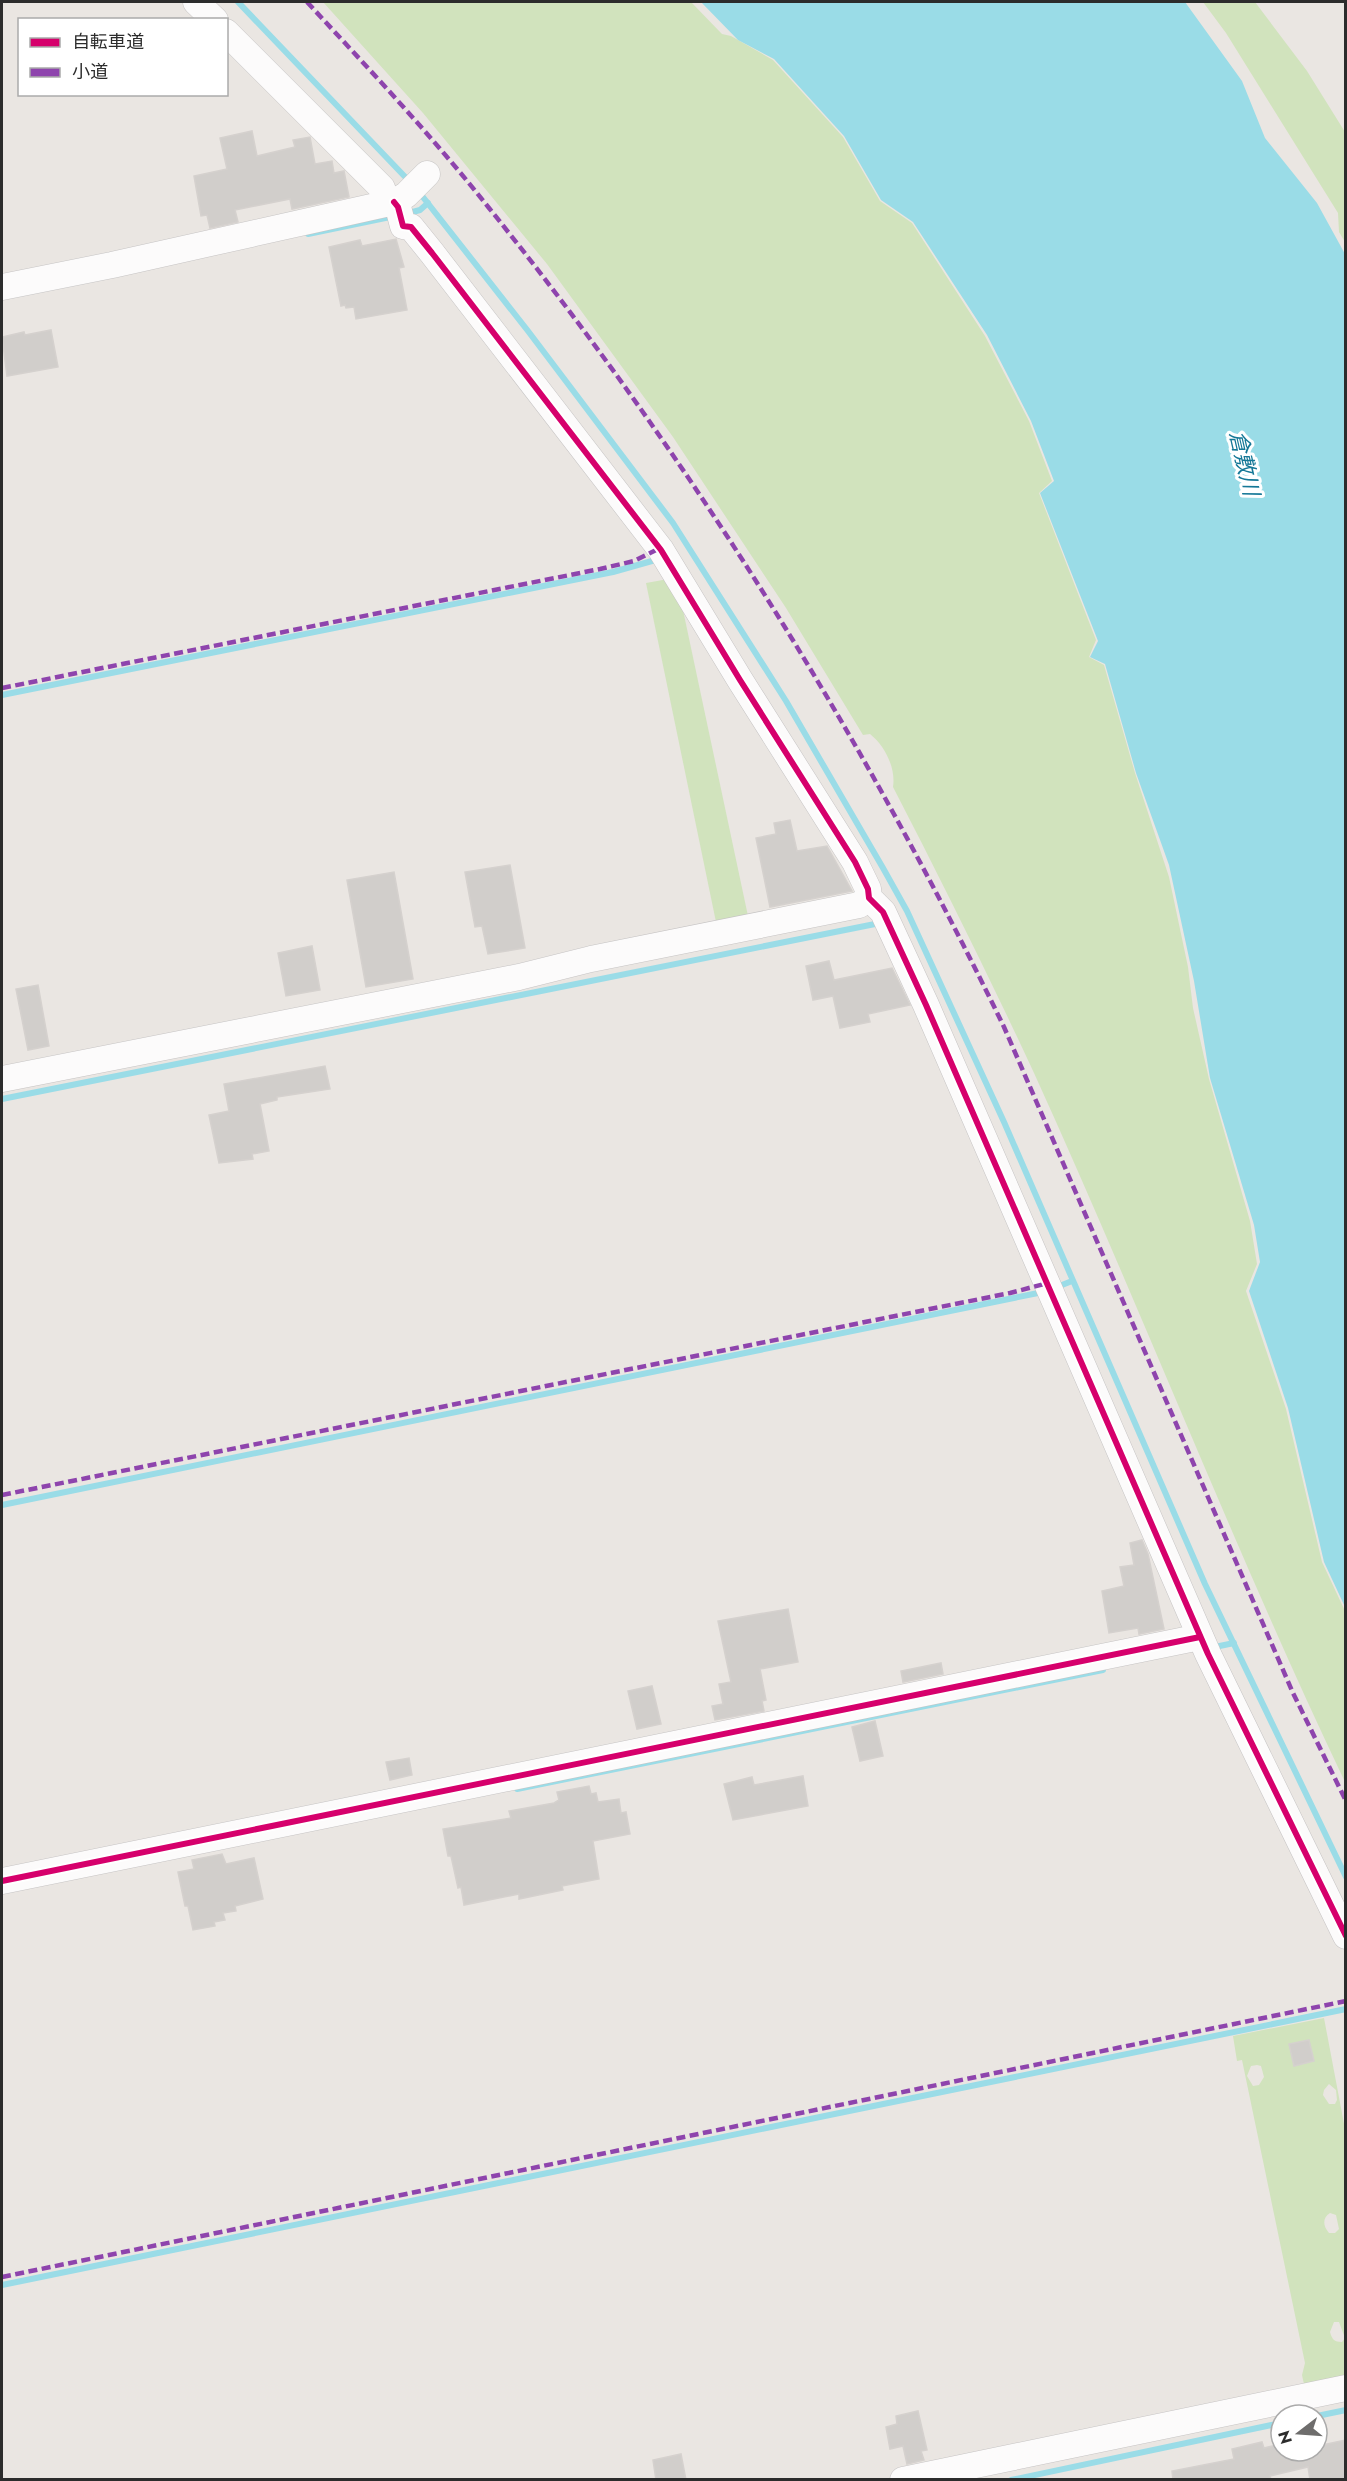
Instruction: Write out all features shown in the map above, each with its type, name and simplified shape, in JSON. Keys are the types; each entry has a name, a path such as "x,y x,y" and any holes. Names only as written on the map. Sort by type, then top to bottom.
{"street":[{"path":"196,2 212,18"},
{"path":"228,34 382,188 405,198"},
{"path":"2,287 112,265 405,198"},
{"path":"405,198 403,226 411,226 665,556 746,690 855,862 926,1005 1204,1645 1346,1936"},
{"path":"2,1079 519,977 591,959 859,905 881,913"},
{"path":"2,1881 1204,1645"},
{"path":"903,2480 1346,2388"}],"green space":[{"path":"323,2 691,2 722,34 731,36 773,60 843,137 880,201 912,223 985,336 1029,421 1052,481 1039,493 1096,640 1089,657 1104,665 1135,773 1169,877 1188,967 1193,1008 1209,1079 1250,1221 1257,1264 1246,1291 1286,1409 1322,1562 1345,1611 1345,1782 1226,1517 1074,1161 1000,1001 893,787 893,772 885,751 870,734 863,735 786,608 673,437 547,264 423,113"},
{"path":"1203,2 1255,2 1307,71 1345,132 1345,242 1339,232 1338,213 1226,33"},
{"path":"674,578 680,596 748,916 716,922 646,583"},
{"path":"1324,2018 1345,2129 1345,2338 1345,2380 1305,2389 1302,2375 1305,2363 1242,2060 1237,2061 1233,2036","holes":["1309,2040 1314,2061 1294,2065 1289,2044","1251,2066 1261,2066 1264,2077 1259,2085 1253,2086 1247,2076","1329,2084 1336,2090 1335,2104 1329,2104 1323,2095","1330,2213 1336,2215 1339,2229 1335,2233 1329,2233 1327,2230 1324,2222","1334,2322 1339,2322 1345,2338 1342,2342 1335,2341 1330,2332"]}],"water":[{"name":"倉敷川","path":"701,2 1185,2 1242,81 1265,138 1317,203 1345,254 1345,1607 1324,1562 1288,1408 1249,1291 1260,1262 1254,1225 1210,1078 1194,981 1169,865 1136,773 1105,664 1090,657 1098,641 1040,493 1054,481 1031,421 987,335 913,222 881,200 844,136 774,59 738,40"}],"building":[{"path":"252,131 257,156 295,147 293,140 310,137 315,164 332,161 334,173 344,171 349,197 292,209 290,199 235,210 238,222 210,228 207,215 201,216 194,176 227,169 220,138"},
{"path":"396,239 404,267 399,268 407,310 356,319 354,307 341,306 329,247 360,240 362,246"},
{"path":"51,330 58,367 7,376 2,337 24,332 25,335"},
{"path":"790,820 797,851 827,846 852,891 770,907 756,838 776,834 774,823"},
{"path":"510,865 525,948 488,954 482,926 475,927 465,872"},
{"path":"394,872 413,979 366,987 347,880"},
{"path":"312,946 320,990 286,996 278,953"},
{"path":"829,961 834,980 892,968 910,1005 868,1014 870,1022 840,1028 833,996 813,1000 806,966"},
{"path":"38,985 49,1046 28,1050 16,989"},
{"path":"325,1066 330,1089 277,1097 277,1100 260,1104 269,1151 252,1154 253,1159 219,1163 209,1115 229,1111 224,1084"},
{"path":"1142,1540 1148,1554 1164,1629 1139,1634 1138,1628 1109,1633 1102,1591 1124,1586 1120,1567 1134,1565 1130,1543"},
{"path":"788,1609 798,1662 760,1669 766,1700 762,1701 764,1711 715,1720 712,1706 723,1704 719,1684 731,1682 718,1621"},
{"path":"941,1663 943,1674 903,1682 901,1671"},
{"path":"652,1686 661,1724 637,1729 628,1691"},
{"path":"875,1721 883,1756 860,1761 852,1727"},
{"path":"409,1758 412,1775 390,1780 386,1762"},
{"path":"803,1776 808,1806 733,1820 724,1784 752,1777 754,1785"},
{"path":"589,1786 591,1794 596,1793 598,1802 619,1799 621,1813 626,1812 630,1834 593,1841 599,1879 562,1886 563,1890 519,1899 519,1894 464,1905 451,1856 448,1856 443,1829 511,1818 509,1811 554,1803 559,1800 557,1792"},
{"path":"222,1854 226,1864 254,1858 263,1899 235,1906 236,1911 223,1913 225,1920 214,1922 215,1926 193,1930 178,1872 194,1869 192,1860"},
{"path":"1309,2040 1314,2061 1294,2066 1289,2044"},
{"path":"918,2411 927,2450 921,2451 924,2460 907,2464 903,2446 890,2449 886,2427 897,2424 896,2416"},
{"path":"1346,2440 1346,2480 1310,2480 1308,2467 1270,2476 1271,2480 1173,2480 1172,2471 1234,2459 1232,2449 1262,2442 1264,2448 1269,2447 1269,2463 1329,2463 1329,2444"},
{"path":"681,2454 686,2480 656,2480 653,2460"}],"waterway":[{"path":"238,2 410,182"},
{"path":"419,192 528,331 673,523 786,701 907,911 1004,1122 1205,1584 1346,1877"},
{"path":"405,214 420,210 428,203"},
{"path":"308,234 395,216"},
{"path":"2,695 613,572 659,559"},
{"path":"2,1099 880,923"},
{"path":"1057,1287 1072,1281"},
{"path":"2,1505 1043,1292"},
{"path":"1210,1648 1234,1643"},
{"path":"517,1789 1103,1670"},
{"path":"2,2285 1346,2009"},
{"path":"1329,2414 1346,2410"},
{"path":"1011,2480 1269,2426"}],"marked path":[{"path":"307,2 445,155 564,304 704,501 833,706 893,812 1004,1027 1293,1693 1346,1801"},
{"path":"2,688 600,569 634,561 660,548"},
{"path":"2,1495 1010,1293 1048,1283"},
{"path":"2,2277 1346,2001"}],"cycle path":[{"path":"394,202 398,207 403,226 411,227 432,253 661,550 855,862 868,889 869,898 883,912 926,1005 1208,1654 1346,1936"},
{"path":"2,1881 1200,1637"}]}
